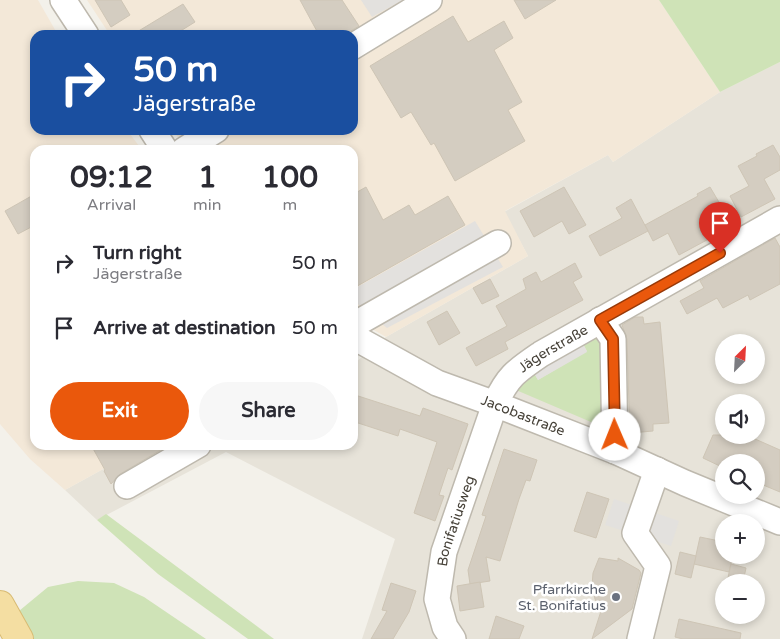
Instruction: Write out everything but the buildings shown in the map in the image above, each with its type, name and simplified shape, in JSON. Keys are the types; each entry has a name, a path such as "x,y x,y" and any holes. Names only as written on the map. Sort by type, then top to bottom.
{"main road":[{"path":"0,605 18,639"}],"street":[{"path":"63,0 83,30"},
{"path":"358,43 429,0"},
{"path":"192,145 208,135"},
{"name":"Jägerstraße","path":"496,404 504,385 518,370 600,320 780,219"},
{"path":"358,323 498,243"},
{"path":"600,320 613,339 615,451"},
{"name":"Jacobastraße","path":"358,339 436,383 496,404 615,451 780,522"},
{"name":"Bonifatiusweg","path":"454,639 445,627 437,599 444,552 496,404"},
{"path":"126,486 189,450"},
{"path":"640,639 658,566 635,533 657,470"}],"shaded area":[{"path":"0,0 38,0 55,30 30,30 30,135 131,135 138,145 30,145 30,450 138,450 65,490 30,459 0,424"},
{"path":"87,0 659,0 720,92 613,162 608,155 505,211 528,256 386,337 358,321 358,145 184,145 176,135 358,135 358,30 107,30"},
{"path":"361,0 403,0 372,17"},
{"path":"780,62 780,639 362,639 395,539 226,452 97,520 65,490 138,450 358,450 358,360 386,337 528,256 504,212 608,155 613,162 720,92"},
{"path":"475,221 503,267 387,328 358,304 358,287"},
{"path":"580,338 587,352 538,380 530,366"},
{"path":"614,499 679,521 671,546 605,525"}],"green space":[{"path":"659,0 780,0 780,62 720,92"},
{"path":"596,330 601,340 605,428 516,390 530,366 538,380 587,351 580,338"},
{"path":"106,514 274,639 248,639 158,574 97,520"},
{"path":"78,581 114,583 144,597 206,639 34,639 19,611 48,587"}],"place":[{"name":"Pfarrkirche St. Bonifatius","path":"616,597"}],"route":[{"path":"615,435 613,339 600,320 720,253"}]}
